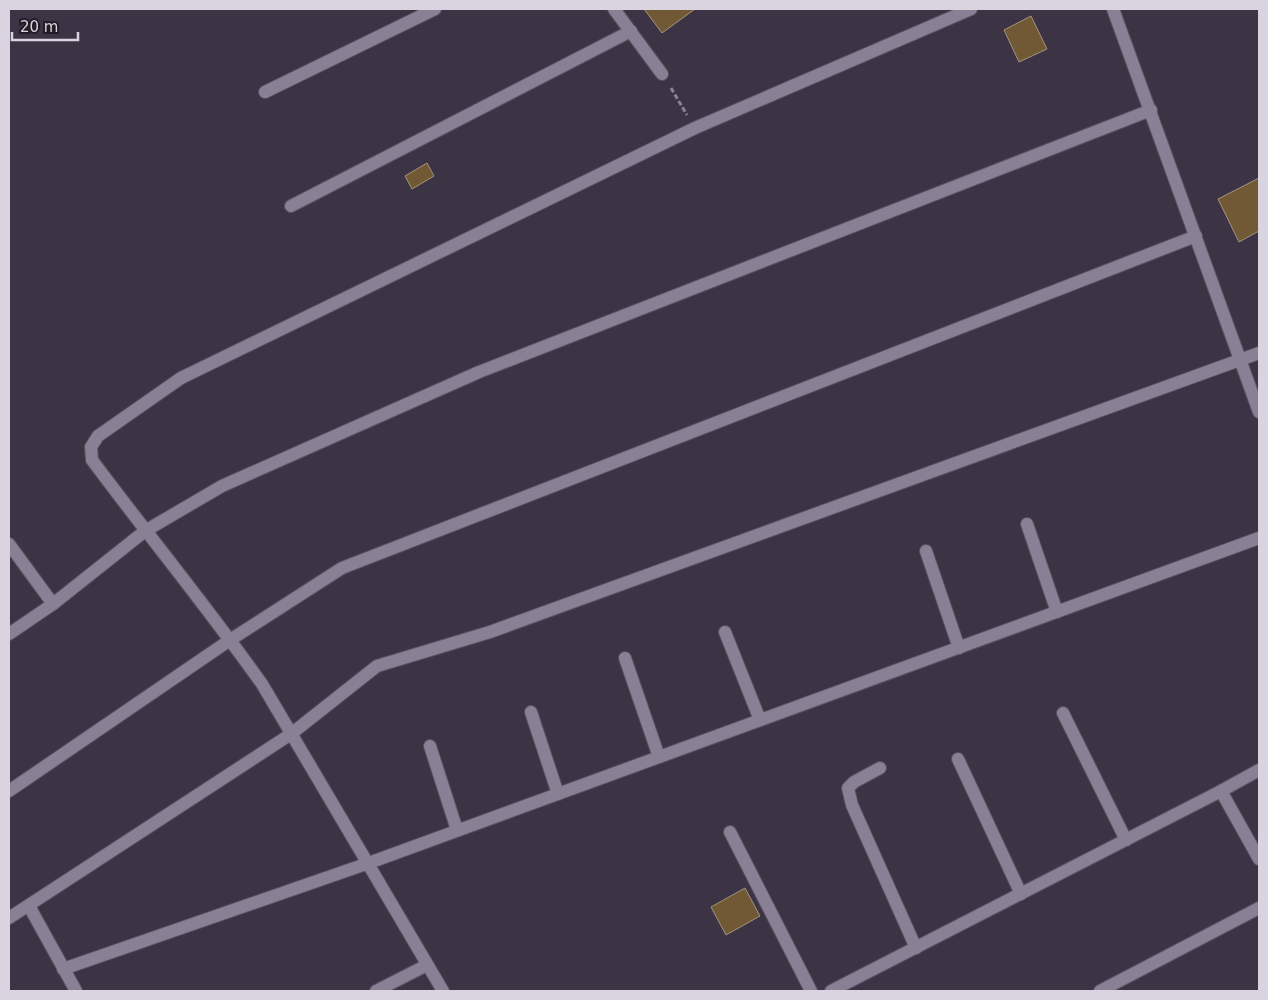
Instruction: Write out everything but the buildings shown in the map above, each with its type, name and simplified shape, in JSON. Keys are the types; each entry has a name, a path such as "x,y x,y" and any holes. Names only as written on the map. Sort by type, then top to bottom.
{"street":[{"path":"265,92 435,9"},
{"path":"614,9 662,74"},
{"path":"443,991 366,864 262,684 92,460 91,448 98,436 181,378 695,128 971,9"},
{"path":"1113,9 1259,412"},
{"path":"291,206 631,31"},
{"path":"9,634 53,604 145,531 222,486 479,372 1151,110"},
{"path":"9,791 230,640 342,568 1196,236"},
{"path":"9,918 291,734 377,666 490,632 1259,353"},
{"path":"1027,524 1057,612"},
{"path":"63,970 366,864 1259,538"},
{"path":"9,544 53,604"},
{"path":"926,551 959,648"},
{"path":"725,632 760,720"},
{"path":"625,658 659,757"},
{"path":"531,712 558,794"},
{"path":"1063,713 1126,840"},
{"path":"430,746 457,830"},
{"path":"958,759 1021,894"},
{"path":"880,768 854,782 848,788 852,805 916,948"},
{"path":"831,991 1259,770"},
{"path":"1221,791 1259,859"},
{"path":"730,832 811,991"},
{"path":"28,906 76,991"},
{"path":"1100,991 1259,908"},
{"path":"376,991 427,965"}],"path":[{"path":"662,74 695,128"}]}
